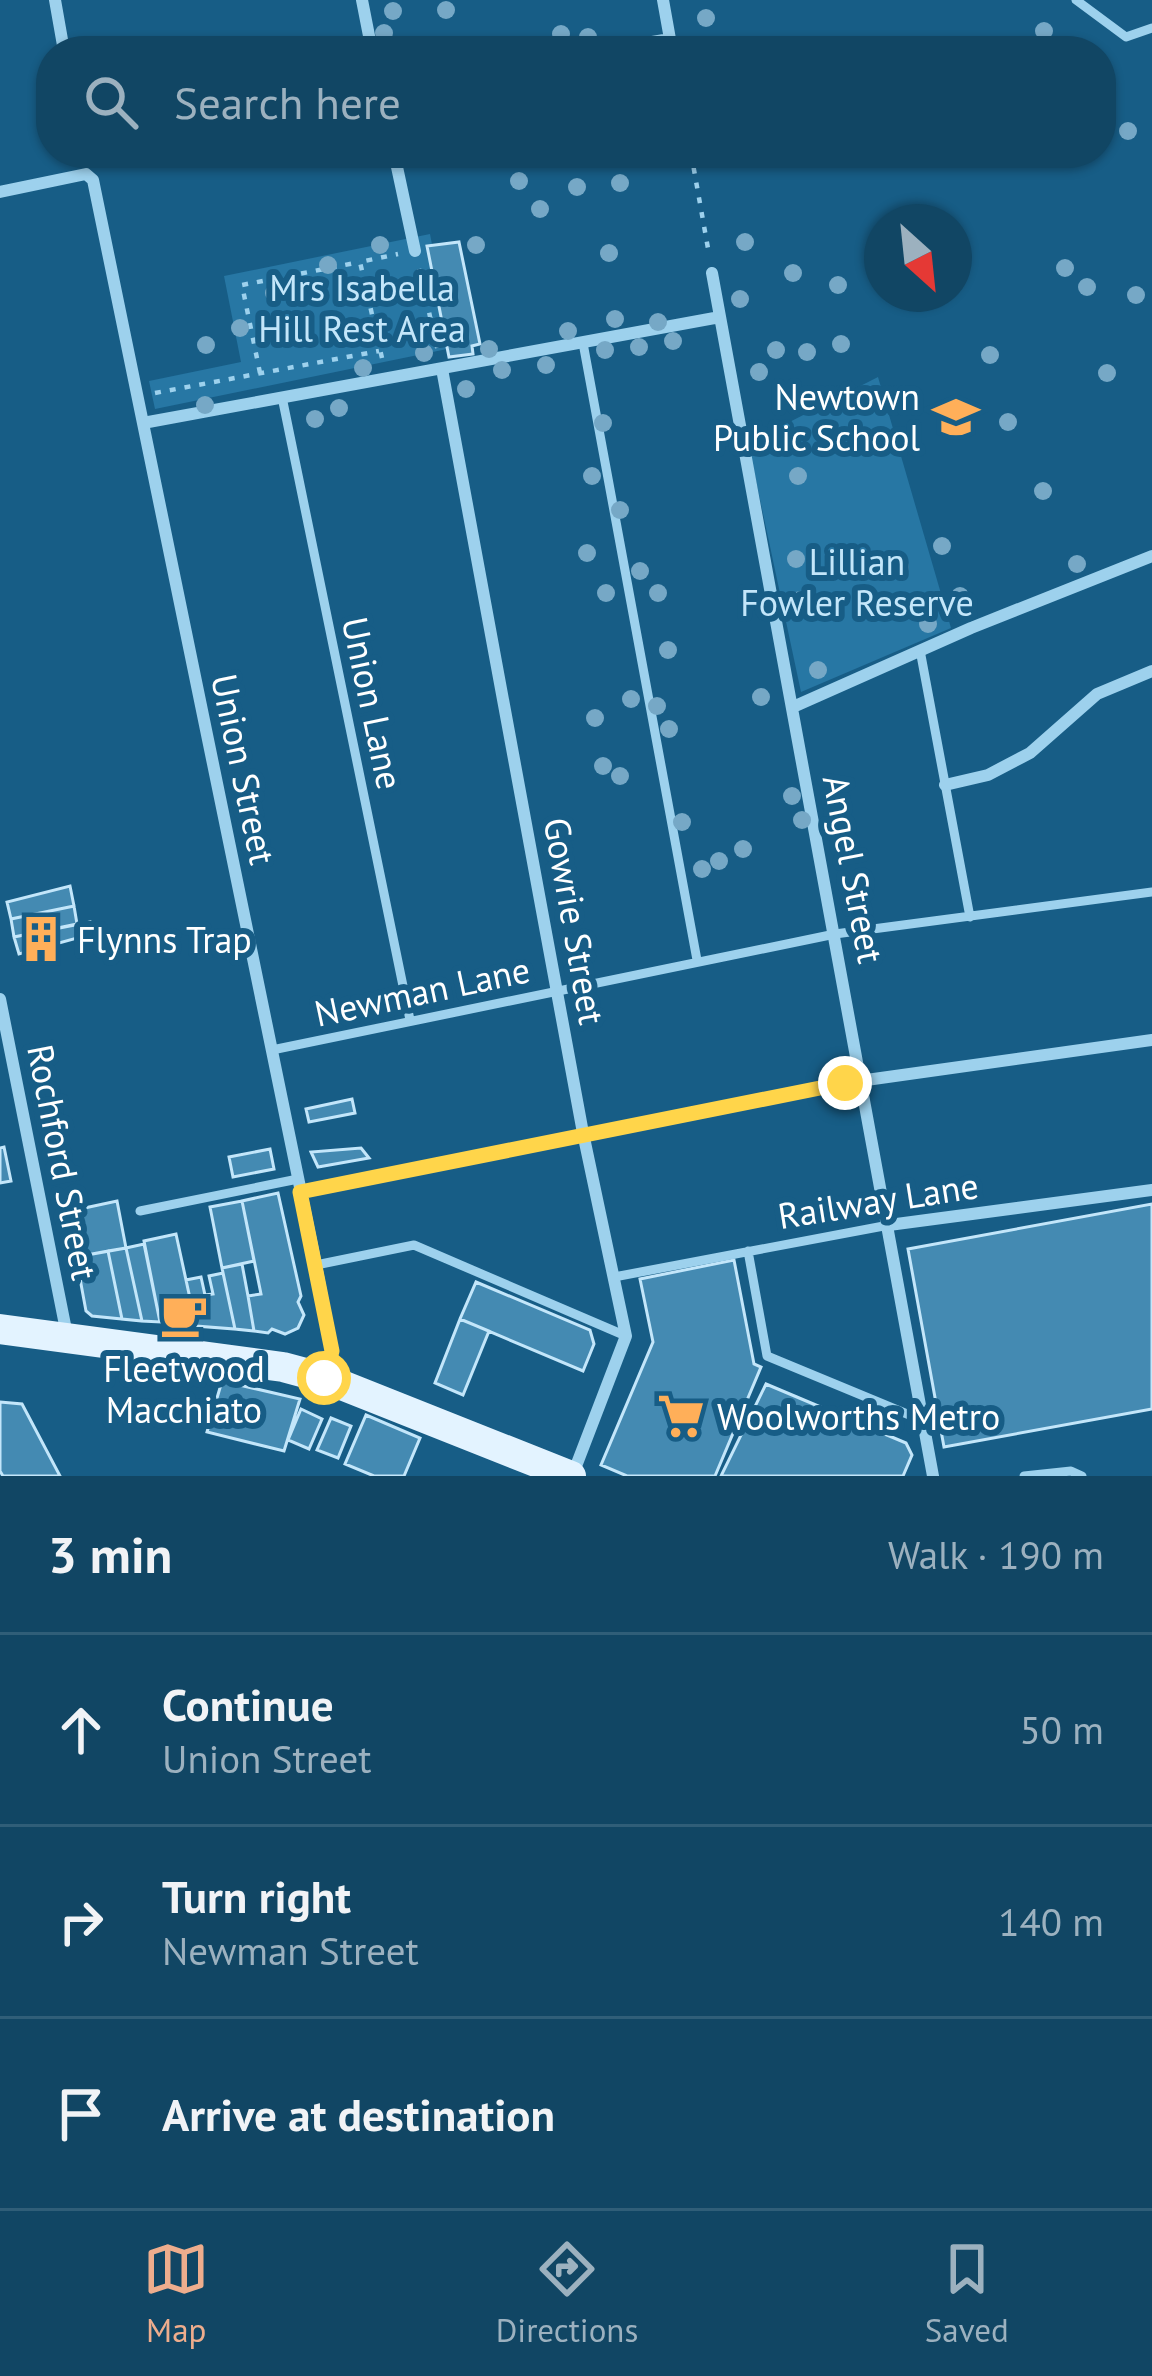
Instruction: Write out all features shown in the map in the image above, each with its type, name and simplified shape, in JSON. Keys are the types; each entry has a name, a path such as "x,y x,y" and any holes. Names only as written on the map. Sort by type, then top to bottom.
{"main road":[{"path":"0,1332 67,1336 266,1364 324,1378 572,1476"}],"street":[{"path":"55,0 61,36"},
{"path":"362,0 369,36"},
{"path":"663,0 669,36"},
{"path":"397,168 415,251"},
{"name":"Union Street","path":"0,192 86,174 93,179 316,1265 332,1351 324,1378"},
{"name":"Angel Street","path":"712,273 933,1476"},
{"path":"143,422 720,317"},
{"name":"Gowrie Street","path":"442,368 583,1132 626,1336"},
{"path":"793,707 1152,556"},
{"path":"945,785 988,775 1030,752 1097,694 1152,671"},
{"name":"Rochford Street","path":"0,999 67,1336"},
{"path":"299,1185 862,1080 1152,1040"},
{"name":"Railway Lane","path":"889,1225 1152,1190"},
{"path":"572,1476 626,1336"}],"lane":[{"path":"1076,0 1126,37 1152,28"},
{"path":"583,343 697,960"},
{"name":"Union Lane","path":"282,398 410,1020"},
{"path":"920,650 970,917"},
{"name":"Newman Lane","path":"272,1051 835,934 1152,892"},
{"path":"140,1211 299,1185"},
{"name":"Railway Lane","path":"614,1276 889,1225"},
{"path":"316,1265 414,1246 626,1336"},
{"path":"748,1251 766,1356 924,1421"},
{"path":"1024,1476 1071,1471 1082,1476"}],"path":[{"path":"694,168 712,273"},
{"path":"260,373 242,285 415,251 442,368"},
{"path":"360,262 387,378"},
{"path":"137,396 380,351"}],"green space":[{"name":"Mrs Isabella Hill Rest Area","path":"430,234 452,348 155,409 149,381 241,362 224,276"},
{"name":"Lillian Fowler Reserve","path":"878,377 951,628 801,692 748,443"}],"building":[{"path":"459,242 480,344 472,346 473,354 449,357 427,246"},
{"path":"70,886 74,906 11,919 7,902"},
{"path":"74,906 77,924 14,937 11,919"},
{"name":"Flynns Trap","path":"90,922 92,934 19,954 14,937"},
{"path":"352,1099 355,1113 309,1122 306,1109"},
{"path":"4,1147 11,1181 0,1183 0,1148"},
{"path":"361,1148 369,1158 318,1167 311,1152"},
{"path":"270,1149 274,1169 233,1177 229,1157"},
{"path":"278,1193 304,1315 298,1328 285,1334 272,1329 254,1331 248,1296 261,1294 242,1201"},
{"path":"117,1201 126,1248 76,1257 66,1212"},
{"path":"242,1201 254,1261 222,1268 210,1207"},
{"path":"1152,1204 1152,1409 944,1447 908,1249"},
{"path":"176,1234 196,1326 160,1322 144,1241"},
{"path":"144,1244 160,1322 142,1321 126,1248"},
{"path":"126,1248 142,1321 122,1319 108,1251"},
{"path":"108,1251 122,1319 86,1311 76,1257"},
{"name":"Woolworths Metro","path":"734,1260 754,1364 761,1367 715,1476 627,1476 601,1465 653,1342 640,1279"},
{"path":"242,1264 254,1331 235,1329 222,1268"},
{"path":"223,1273 235,1329 196,1326 186,1280 201,1277 205,1295 213,1294 209,1276"},
{"path":"476,1282 590,1330 594,1344 583,1371 460,1319"},
{"path":"460,1319 489,1331 463,1395 435,1383"},
{"path":"222,1381 300,1399 284,1451 207,1432"},
{"path":"766,1384 906,1443 912,1455 903,1476 721,1476"},
{"path":"0,1402 22,1404 60,1476 3,1476"},
{"path":"301,1409 322,1419 309,1449 288,1440"},
{"path":"366,1415 420,1438 404,1476 374,1476 345,1464"},
{"path":"331,1418 351,1426 338,1458 317,1450"}],"place":[{"name":"Newtown Public School","path":"956,417"},
{"name":"Flynns Trap","path":"41,939"},
{"name":"Fleetwood Macchiato","path":"184,1315"},
{"name":"Woolworths Metro","path":"681,1416"}],"route":[{"path":"324,1378 332,1351 300,1192 845,1083"}]}
